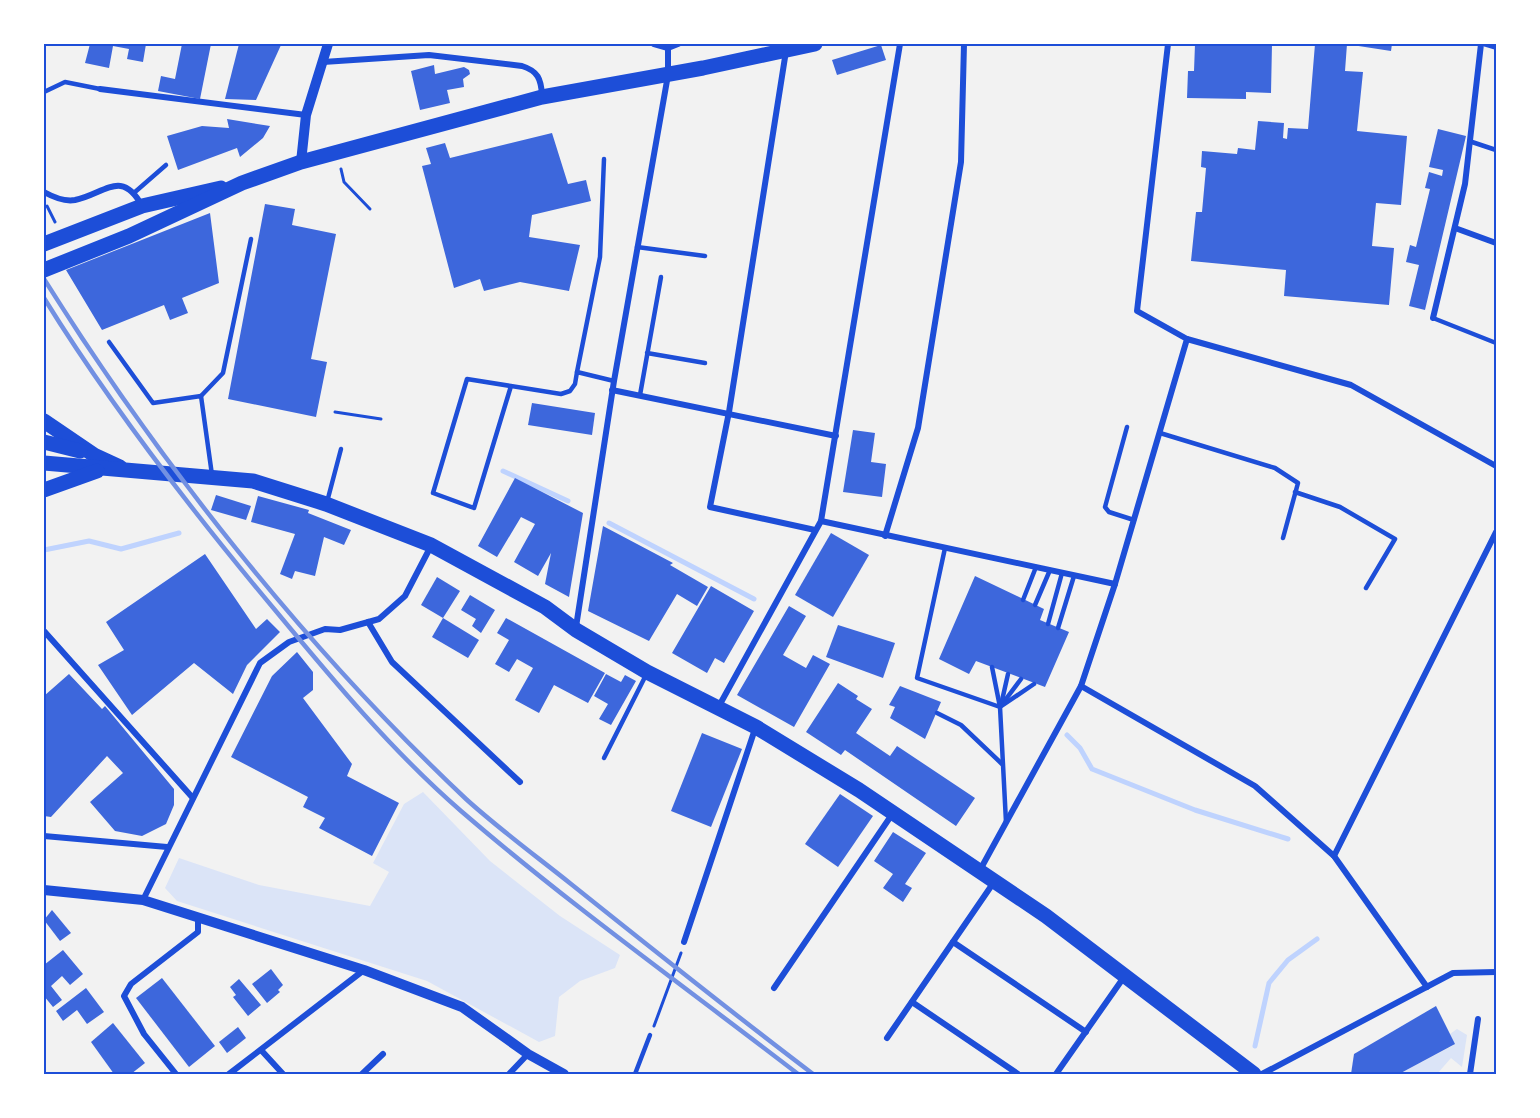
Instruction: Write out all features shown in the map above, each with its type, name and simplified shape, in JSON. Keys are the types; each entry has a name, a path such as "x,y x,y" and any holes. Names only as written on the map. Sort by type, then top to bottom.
{"main road":[{"path":"44,270 139,231 242,183 301,162 542,97 668,75 815,44"},
{"path":"44,244 142,206 242,183"},
{"path":"44,421 94,455 128,471"},
{"path":"44,442 94,455"},
{"path":"44,463 253,481 326,504 431,545 545,607 576,630 647,672 756,727 893,813 994,881 1125,976 1252,1073"},
{"path":"44,490 102,469"}],"street":[{"path":"301,162 306,115 328,44"},
{"path":"654,44 668,48 678,44"},
{"path":"718,707 821,521 900,44"},
{"path":"885,536 918,428 922,405 961,162 964,44"},
{"path":"1168,44 1137,311 1188,339 1352,385 1497,465"},
{"path":"1433,318 1455,228 1472,142 1481,44"},
{"path":"1486,44 1497,47"},
{"path":"576,630 612,390 668,75 668,48"},
{"path":"786,51 729,412 710,507 815,530"},
{"path":"323,62 429,55 522,66 533,70 541,80 542,97"},
{"path":"100,89 306,115"},
{"path":"44,192 54,198 74,200 114,186 127,187 135,192 142,206"},
{"path":"1455,228 1497,243"},
{"path":"980,871 1081,686 1115,584 1188,339"},
{"path":"612,390 729,412 836,436"},
{"path":"821,521 1115,584"},
{"path":"1334,856 1497,532"},
{"path":"143,900 167,847 260,663 290,642 325,629 340,630 379,620 405,596 431,545"},
{"path":"368,622 392,662 520,782"},
{"path":"44,630 192,797"},
{"path":"1081,686 1255,786 1334,856 1427,987"},
{"path":"684,942 756,727"},
{"path":"774,988 893,813"},
{"path":"44,836 167,847"},
{"path":"887,1038 994,881"},
{"path":"44,890 143,900 364,970 462,1007 528,1054 564,1074"},
{"path":"176,1074 144,1034 124,996 131,984 198,932 198,916"},
{"path":"952,942 1086,1032"},
{"path":"229,1074 364,970"},
{"path":"1252,1073 1453,973 1497,972"},
{"path":"1056,1074 1125,976"},
{"path":"912,1002 1018,1074"},
{"path":"1470,1074 1478,1019"},
{"path":"261,1050 283,1074"},
{"path":"362,1074 383,1054"},
{"path":"509,1074 528,1054"}],"lane":[{"path":"44,92 66,82 100,89"},
{"path":"1472,142 1497,150"},
{"path":"511,386 474,508 433,493 467,379 511,386 561,394 570,392 575,384 600,257 604,159"},
{"path":"135,192 166,165"},
{"path":"109,342 153,404 201,396 223,373 238,313 250,239"},
{"path":"637,247 705,256"},
{"path":"640,395 661,277"},
{"path":"1433,318 1497,343"},
{"path":"648,353 705,363"},
{"path":"577,372 614,381"},
{"path":"201,396 213,478"},
{"path":"1126,427 1105,507 1109,512 1134,520"},
{"path":"1160,433 1275,468 1298,483 1283,538"},
{"path":"326,504 341,449"},
{"path":"1295,492 1340,507 1395,539 1366,588"},
{"path":"945,548 916,678 1000,707"},
{"path":"1023,600 1036,567"},
{"path":"1035,605 1050,570"},
{"path":"1048,624 1062,573"},
{"path":"1058,628 1074,576"},
{"path":"992,668 1000,707 1006,822"},
{"path":"604,758 647,672"},
{"path":"1000,707 1008,674"},
{"path":"1000,707 1021,678"},
{"path":"1000,707 1034,684"},
{"path":"937,713 962,725 1003,765"},
{"path":"636,1074 650,1035"}],"path":[{"path":"341,165 344,182 369,210"},
{"path":"47,207 53,218"},
{"path":"334,412 381,419"},
{"path":"650,1035 681,954"}],"shaded area":[{"path":"423,792 490,861 560,916 620,955 615,968 580,981 559,997 555,1036 539,1042 427,981 177,901 165,888 179,858 259,885 370,906 389,872 373,863 404,804"},
{"path":"1457,1029 1467,1035 1462,1067 1451,1058 1437,1074 1399,1074 1454,1045 1450,1034"}],"building":[{"path":"90,44 146,44 143,62 127,59 129,49 113,46 109,68 85,63"},
{"path":"182,44 211,44 200,99 158,91 161,76 175,79"},
{"path":"239,44 281,45 256,100 225,99"},
{"path":"1195,44 1272,44 1271,93 1246,92 1246,99 1187,98 1188,71 1194,71"},
{"path":"1315,44 1347,44 1345,71 1363,72 1357,131 1407,136 1401,205 1376,203 1372,246 1394,248 1389,305 1284,296 1286,270 1191,261 1196,212 1202,212 1206,168 1201,167 1202,151 1237,154 1238,148 1255,150 1258,121 1284,123 1283,138 1287,139 1288,128 1308,129"},
{"path":"1352,44 1392,44 1391,51"},
{"path":"881,45 886,60 837,75 832,60"},
{"path":"434,65 435,74 464,67 469,70 470,74 463,79 464,87 447,90 450,103 420,110 411,71"},
{"path":"227,119 270,126 263,138 240,157 237,148 178,170 167,136 202,126 229,128"},
{"path":"1438,129 1466,136 1425,310 1409,306 1419,265 1406,262 1410,245 1416,247 1430,189 1425,188 1429,172 1442,176 1443,170 1429,167"},
{"path":"552,133 568,184 586,180 591,201 532,215 529,237 580,245 569,291 520,282 484,291 480,279 454,288 422,166 431,164 426,148 445,143 450,158"},
{"path":"265,204 295,209 292,225 336,234 311,359 327,362 316,417 228,399"},
{"path":"210,213 219,283 182,298 188,313 170,320 164,305 102,330 66,270"},
{"path":"532,403 595,413 592,435 528,425"},
{"path":"853,430 875,433 871,462 886,464 882,497 843,492"},
{"path":"515,478 583,513 569,597 545,584 551,553 538,576 514,562 535,524 521,517 497,557 478,546"},
{"path":"216,495 251,506 246,520 211,510"},
{"path":"258,496 309,510 308,513 351,530 344,545 324,537 315,576 295,571 292,579 280,574 295,534 251,522"},
{"path":"603,526 673,563 670,565 708,587 697,606 677,594 649,641 588,611"},
{"path":"831,533 869,555 833,617 795,595"},
{"path":"205,554 256,629 267,619 280,632 247,665 233,694 194,663 132,715 98,665 124,650 106,622"},
{"path":"975,576 1044,609 1040,620 1069,632 1045,687 976,661 969,674 939,659"},
{"path":"437,577 460,591 443,618 421,605"},
{"path":"711,586 754,611 724,663 715,658 707,673 672,653"},
{"path":"470,595 495,610 481,633 472,626 476,619 461,610"},
{"path":"789,606 806,616 783,655 806,668 813,655 830,664 794,727 737,695"},
{"path":"443,618 479,640 468,658 432,637"},
{"path":"506,618 605,673 588,703 554,685 539,713 515,700 533,668 517,659 509,672 495,664 509,640 497,633"},
{"path":"838,625 895,643 883,678 826,657"},
{"path":"297,652 313,672 313,690 303,698 352,764 347,776 399,803 372,856 319,828 325,818 303,807 308,797 231,757 272,676"},
{"path":"69,674 102,709 105,706 174,789 174,805 166,824 142,836 115,831 90,802 123,773 107,756 51,817 44,816 44,696"},
{"path":"606,674 621,682 625,675 636,681 611,725 599,719 608,704 594,696"},
{"path":"838,683 858,696 856,699 872,709 856,733 890,756 897,746 975,798 956,826 845,750 841,755 806,732"},
{"path":"900,686 941,702 925,739 890,718 895,707 889,705"},
{"path":"702,733 742,749 711,827 671,811"},
{"path":"840,794 873,816 838,867 805,844"},
{"path":"893,832 926,853 905,884 912,888 903,902 883,888 893,874 874,861"},
{"path":"52,910 71,933 60,941 44,920"},
{"path":"63,950 83,974 70,985 62,976 51,986 62,1000 53,1007 44,996 44,965"},
{"path":"271,969 283,985 278,990 280,992 267,1003 252,984"},
{"path":"162,978 215,1046 189,1067 136,998"},
{"path":"239,979 261,1005 248,1016 233,997 236,995 230,987"},
{"path":"86,988 104,1012 87,1024 77,1010 63,1021 56,1011"},
{"path":"1436,1006 1455,1044 1399,1074 1351,1074 1354,1054"},
{"path":"113,1023 145,1063 131,1074 114,1074 91,1042"},
{"path":"238,1027 246,1038 227,1053 219,1042"}],"waterway":[{"path":"503,471 568,501"},
{"path":"609,523 754,599"},
{"path":"44,550 89,541 121,549 179,533"},
{"path":"1067,735 1080,748 1092,769 1195,810 1288,839"},
{"path":"1255,1046 1269,983 1288,960 1317,939"}],"railway":[{"path":"44,279 137,417 239,552 293,617 407,741 491,821 813,1074"},
{"path":"44,298 97,379 183,497 319,662 411,764 461,811 543,879 798,1074"}]}
